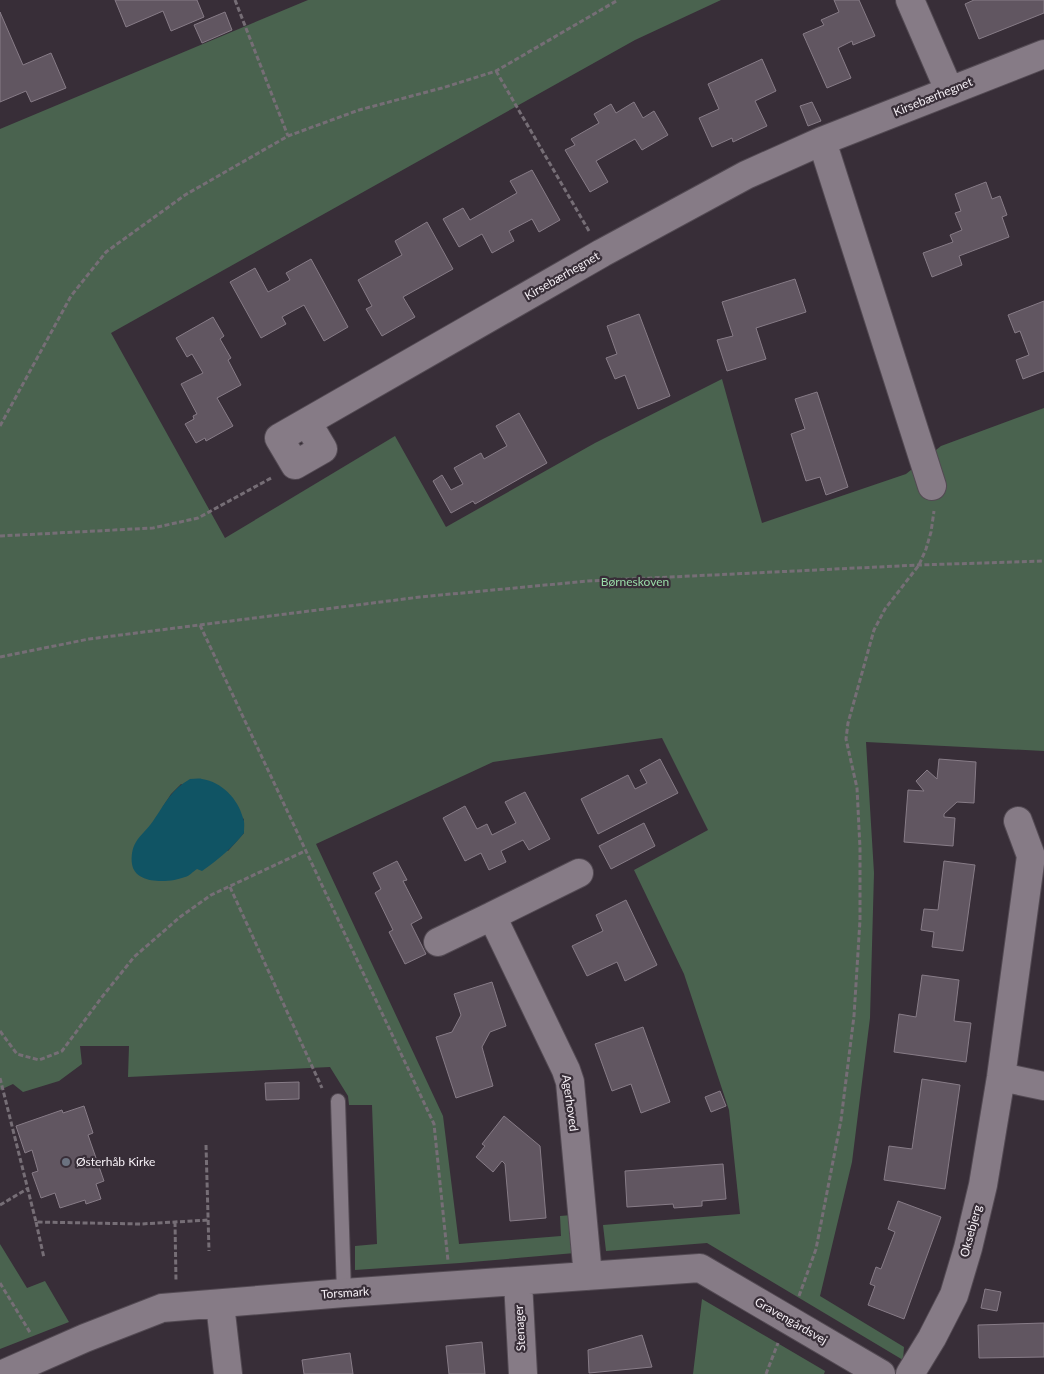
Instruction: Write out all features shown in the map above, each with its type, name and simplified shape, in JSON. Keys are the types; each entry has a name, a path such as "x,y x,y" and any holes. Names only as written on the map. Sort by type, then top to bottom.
{"street":[{"path":"910,0 949,90"},
{"name":"Kirsebærhegnet","path":"295,465 279,438 602,253 746,176 822,141 1044,54"},
{"path":"822,141 932,486"},
{"name":"Oksebjerg","path":"910,1374 932,1338 954,1295 968,1248 983,1185 1001,1077 1031,856 1018,821"},
{"path":"438,942 579,874"},
{"name":"Agerhoved","path":"492,916 570,1082 588,1276"},
{"path":"1001,1077 1044,1086"},
{"name":"Gravengårdsvej","path":"700,1268 881,1374"},
{"name":"Torsmark","path":"3,1374 85,1338 162,1308 700,1268"},
{"name":"Stenager","path":"518,1282 523,1374"},
{"path":"220,1304 228,1374"}],"lane":[{"path":"338,1101 344,1293"}],"path":[{"path":"235,0 288,136"},
{"path":"0,426 71,296 106,252 186,195 288,136 359,110 442,88 496,71 618,0"},
{"path":"496,71 602,253"},
{"path":"0,536 153,528 198,518 295,465"},
{"path":"766,1374 802,1290 816,1249 842,1120 854,1016 860,920 860,848 857,788 846,739 848,723 874,630 885,609 919,565 926,549 932,532 936,495 932,486"},
{"path":"0,657 89,639 420,597 588,582 919,565 1044,561"},
{"path":"200,625 434,1124 450,1286"},
{"path":"0,1031 17,1054 39,1060 62,1052 134,957 180,917 211,895 305,851"},
{"path":"230,887 323,1090 338,1101"},
{"path":"0,1078 44,1258"},
{"path":"206,1145 209,1251"},
{"path":"0,1205 27,1188"},
{"path":"36,1222 141,1224 208,1220"},
{"path":"175,1222 176,1286"},
{"path":"0,1284 45,1356"}],"green space":[{"name":"Børneskoven","path":"308,0 721,0 635,40 111,333 225,538 395,436 446,527 595,443 722,379 762,523 906,474 941,446 1044,408 1044,751 866,742 874,873 870,1018 852,1162 820,1296 904,1347 903,1360 707,1243 606,1251 603,1225 740,1214 729,1110 684,974 634,870 708,830 662,738 493,762 316,844 443,1116 459,1244 561,1236 560,1216 572,1215 575,1253 355,1270 355,1246 377,1244 372,1105 349,1105 348,1096 330,1067 128,1077 129,1046 80,1046 82,1064 59,1081 23,1092 13,1084 0,1090 0,129","holes":["181,784 244,819 244,833 228,851 162,808 171,794"]},
{"path":"0,1244 27,1288 45,1281 69,1322 0,1349"},
{"path":"702,1299 825,1371 824,1374 693,1374"}],"water":[{"path":"190,779 209,781 228,792 241,811 244,821 244,833 224,854 202,871 197,869 190,875 179,879 162,881 154,881 139,876 132,864 132,853 135,844 170,796 178,787"}],"building":[{"path":"115,0 197,0 204,17 171,31 163,11 126,27"},
{"path":"834,0 859,0 875,36 853,45 852,41 838,48 851,78 827,88 803,34 824,25 821,20 839,12"},
{"path":"974,0 1044,0 1044,13 979,39 965,4"},
{"path":"0,12 23,65 51,53 66,88 31,102 26,91 0,102"},
{"path":"225,12 232,30 202,43 194,25"},
{"path":"762,59 776,91 755,101 767,126 733,142 732,138 712,147 699,118 719,109 708,84"},
{"path":"634,102 643,118 654,111 668,135 642,150 635,139 596,161 608,182 590,192 565,150 575,145 571,139 599,123 594,114 611,104 616,113"},
{"path":"812,102 821,121 808,126 800,106"},
{"path":"532,170 560,220 539,232 532,219 509,231 514,241 492,253 482,234 459,247 443,219 463,208 470,220 517,193 510,181"},
{"path":"986,182 992,199 1000,196 1007,215 1002,217 1009,237 959,256 962,265 932,277 923,253 953,242 950,235 962,230 955,213 961,211 955,194"},
{"path":"427,222 453,269 403,297 415,317 382,336 366,309 372,306 358,280 402,255 395,241"},
{"path":"311,259 348,327 324,341 304,305 282,317 286,324 261,338 230,282 255,268 268,292 290,280 286,273"},
{"path":"795,279 806,312 756,328 766,359 727,371 717,340 733,336 722,302"},
{"path":"1044,301 1044,371 1023,379 1016,360 1029,355 1020,331 1015,333 1008,315"},
{"path":"639,314 670,396 638,409 625,375 615,379 606,358 617,354 607,326"},
{"path":"213,317 224,336 220,339 231,358 228,360 241,385 217,398 233,426 206,441 205,438 196,443 185,424 194,419 193,416 197,414 181,384 203,373 192,354 187,357 176,338"},
{"path":"817,392 848,487 826,495 820,477 806,481 791,434 805,429 795,399"},
{"path":"519,413 547,463 475,504 473,501 451,513 433,481 442,475 451,490 463,484 454,468 481,453 484,459 507,446 496,426"},
{"path":"660,759 678,793 598,834 581,799 628,775 635,789 647,783 640,770"},
{"path":"939,759 976,762 974,803 957,802 944,814 944,817 955,818 953,846 904,842 908,790 924,791 916,781 927,770 937,779"},
{"path":"525,792 550,839 529,850 523,840 501,851 506,862 489,870 481,853 465,861 443,818 465,806 477,829 487,824 492,835 516,823 505,802"},
{"path":"644,823 655,846 611,869 599,846"},
{"path":"397,861 407,880 403,881 422,918 411,924 426,954 405,964 389,932 393,930 375,893 381,889 373,873"},
{"path":"944,861 975,865 963,951 932,947 934,932 921,930 924,909 938,910"},
{"path":"626,900 657,965 625,981 617,962 587,976 572,946 603,931 596,915"},
{"path":"922,975 959,980 954,1021 971,1023 966,1062 894,1052 899,1014 916,1017"},
{"path":"492,982 506,1026 490,1032 482,1047 493,1086 456,1098 436,1037 452,1032 461,1015 454,994"},
{"path":"643,1027 670,1102 641,1113 631,1084 612,1091 595,1044"},
{"path":"922,1079 960,1085 945,1189 884,1180 889,1146 912,1149"},
{"path":"299,1082 299,1099 266,1100 265,1083"},
{"path":"720,1091 726,1106 711,1112 705,1097"},
{"name":"Østerhåb Kirke","path":"84,1106 93,1133 88,1135 104,1181 96,1184 101,1199 86,1204 85,1200 60,1208 55,1193 41,1198 32,1173 38,1171 32,1150 25,1153 16,1126 62,1110 63,1113"},
{"path":"504,1116 540,1146 546,1218 510,1221 505,1164 502,1161 493,1172 476,1157 485,1146 482,1144"},
{"path":"723,1164 726,1199 702,1201 702,1206 674,1208 673,1204 627,1207 625,1171"},
{"path":"898,1201 941,1217 904,1319 868,1305 875,1286 870,1284 876,1267 881,1269 895,1232 888,1229"},
{"path":"985,1289 1001,1292 997,1311 981,1308"},
{"path":"1044,1323 1044,1357 979,1358 978,1325"},
{"path":"642,1335 652,1367 589,1373 588,1350"},
{"path":"482,1342 485,1374 449,1374 446,1346"},
{"path":"350,1353 353,1374 304,1374 302,1360"}],"place":[{"name":"Østerhåb Kirke","path":"66,1162"}]}
